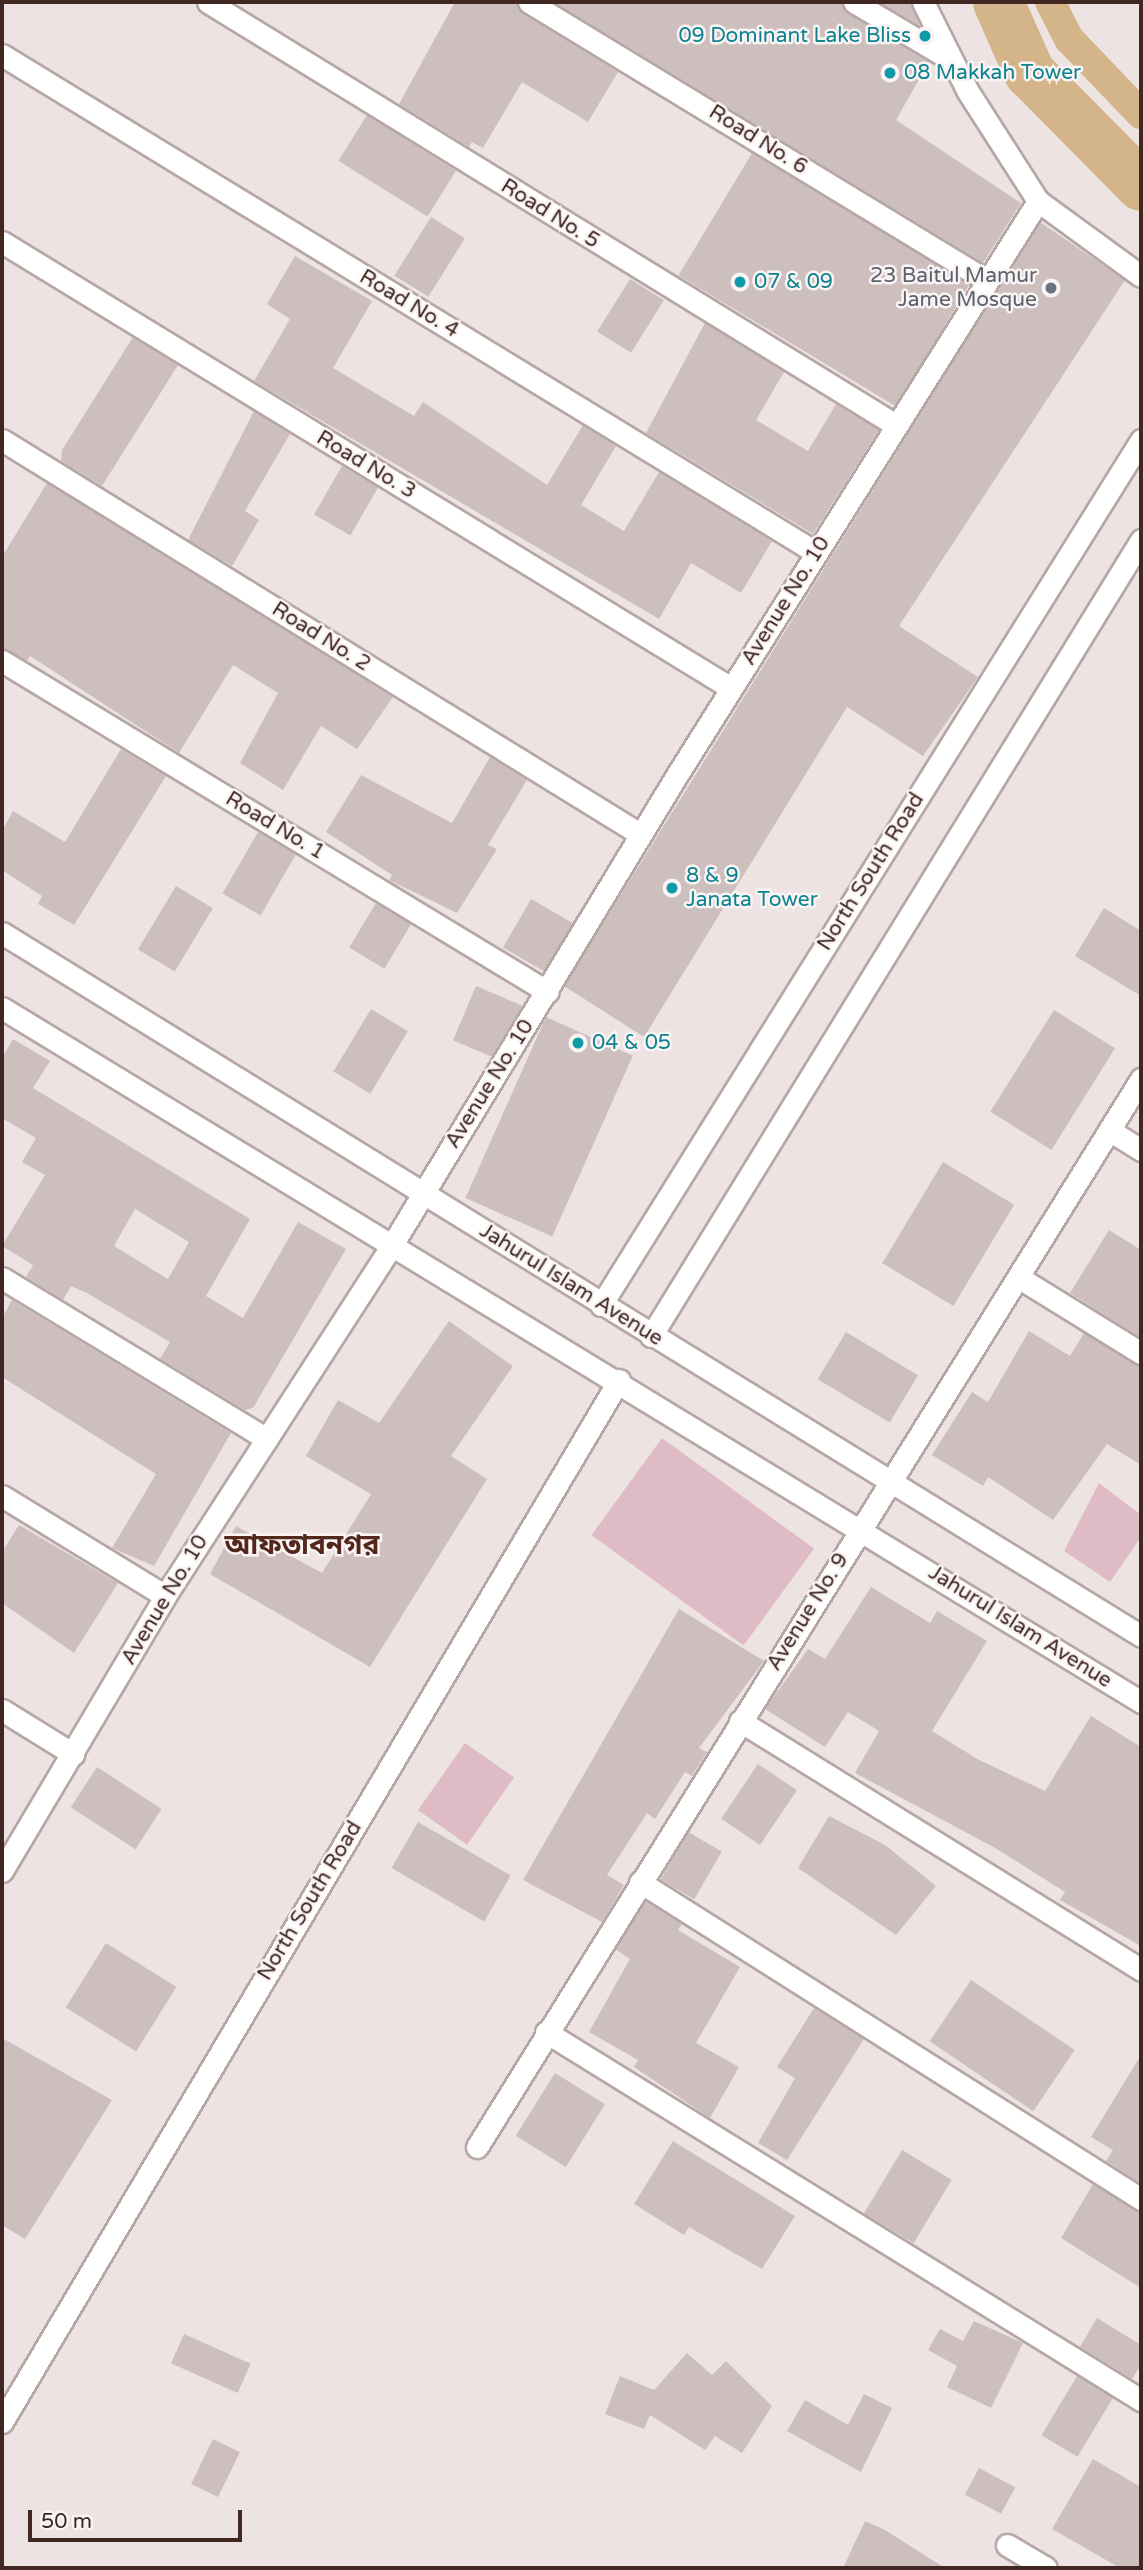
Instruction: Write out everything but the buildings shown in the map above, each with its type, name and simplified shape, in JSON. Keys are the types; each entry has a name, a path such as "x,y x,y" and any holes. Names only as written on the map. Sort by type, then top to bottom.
{"street":[{"name":"Road No. 5","path":"208,2 894,424"},
{"name":"Road No. 6","path":"529,2 981,289"},
{"path":"853,2 950,59"},
{"path":"923,2 950,59 1038,201 1141,276"},
{"name":"Road No. 4","path":"2,55 817,553"},
{"name":"Avenue No. 10","path":"2,1871 166,1595 392,1245 548,992 640,834 817,553 894,424 1038,201"},
{"name":"Road No. 3","path":"2,242 731,688"},
{"name":"Road No. 2","path":"2,440 640,834"},
{"name":"North South Road","path":"601,1305 1141,440"},
{"path":"651,1336 1141,540"},
{"name":"Road No. 1","path":"2,661 548,992"},
{"name":"Jahurul Islam Avenue","path":"2,933 1141,1636"},
{"name":"Jahurul Islam Avenue","path":"2,1008 618,1380 1141,1702"},
{"name":"Avenue No. 9","path":"477,2147 545,2032 1141,1079"},
{"path":"1110,1130 1141,1150"},
{"path":"1018,1277 1141,1353"},
{"path":"2,1278 267,1439"},
{"name":"North South Road","path":"2,2422 618,1380"},
{"path":"2,1496 166,1595"},
{"path":"2,1710 73,1754"},
{"path":"740,1721 1141,1970"},
{"path":"640,1882 1141,2199"},
{"path":"545,2032 1141,2400"},
{"path":"1007,2545 1046,2568"}],"shaded area":[{"path":"662,1438 814,1549 744,1646 591,1535"},
{"path":"1099,1483 1141,1515 1141,1537 1110,1582 1064,1551"},
{"path":"465,1743 514,1777 467,1845 418,1810"}],"waterway":[{"path":"998,2 1029,72 1141,185"},
{"path":"1050,2 1069,39 1141,114"}],"place":[{"name":"09 Dominant Lake Bliss","path":"925,36"},
{"name":"08 Makkah Tower","path":"890,73"},
{"name":"07 & 09","path":"740,282"},
{"name":"23 Baitul Mamur Jame Mosque","path":"1051,288"},
{"name":"8 & 9 Janata Tower","path":"672,888"},
{"name":"04 & 05","path":"578,1043"}],"district":[{"name":"আফতাবনগর","path":"302,1545"}]}
